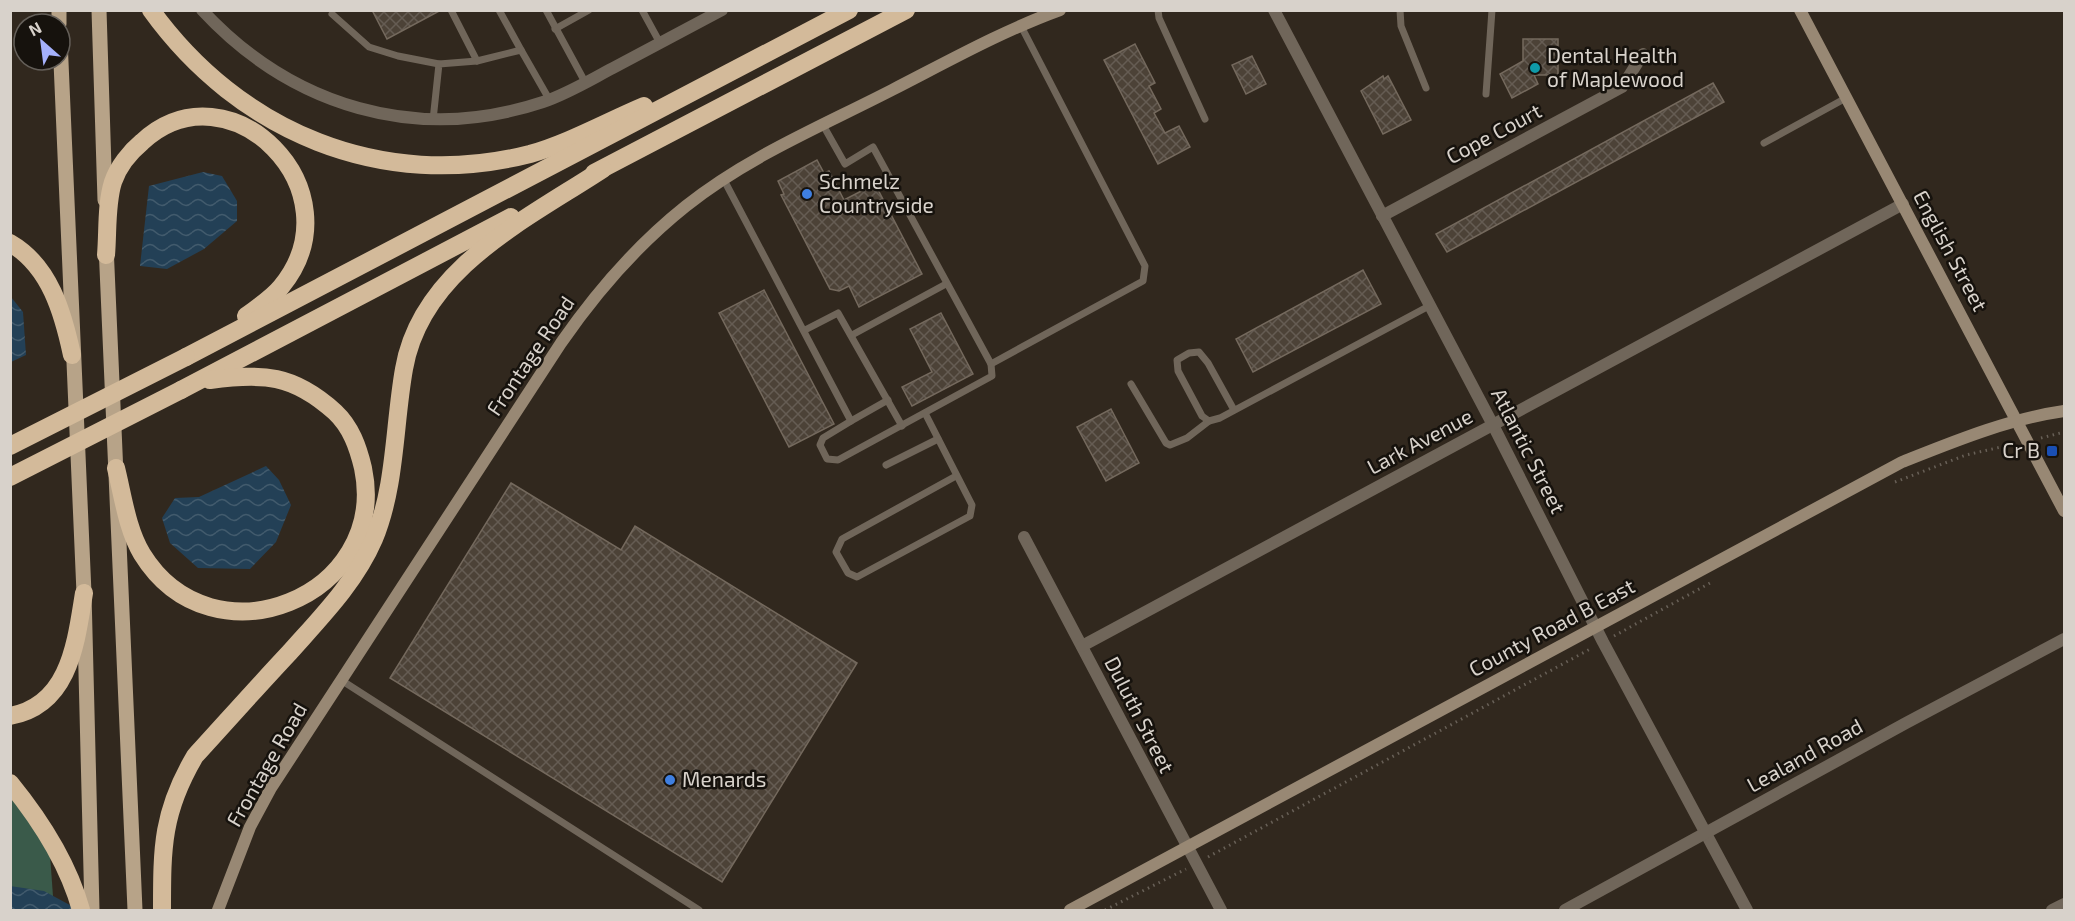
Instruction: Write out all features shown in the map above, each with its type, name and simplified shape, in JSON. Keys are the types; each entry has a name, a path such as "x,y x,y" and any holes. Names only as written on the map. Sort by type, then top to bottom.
{"highway":[{"path":"151,10 197,67 255,112 314,141 346,152 418,165 492,162 541,150 745,65"},
{"path":"778,48 839,10"},
{"path":"10,446 186,357 849,10"},
{"path":"10,477 906,11"},
{"path":"106,255 113,183 134,149 159,128 197,118 235,123 262,137 283,156 296,177 305,215 304,235 291,272 267,300 186,357"},
{"path":"162,910 164,833 170,808 181,780 195,756 329,608 363,561 374,538 389,482 404,367 418,326 451,278 472,257 603,169"},
{"path":"10,243 32,260 49,284 61,310 72,355"},
{"path":"116,468 132,531 141,552 154,571 188,599 209,608 231,612 256,612 297,600 332,574 346,555 363,513 364,474 351,432 324,401 288,380 249,375 188,386"},
{"path":"10,716 32,708 46,698 69,669 74,653 84,593"},
{"path":"10,783 51,839 81,910"}],"main road":[{"path":"99,10 106,255 135,910"},
{"path":"61,72 84,593 92,910"}],"street":[{"path":"202,10 242,49 295,83 359,109 389,116 433,120 504,113 549,99 722,10"},
{"name":"Frontage Road","path":"218,910 250,827 271,788 586,308 618,269 655,232 724,180 765,155 1021,26 1060,10"},
{"name":"Atlantic Street","path":"1274,10 1493,425 1603,642 1747,910"},
{"name":"English Street","path":"1800,10 2064,511"},
{"name":"Cope Court","path":"1382,216 1622,87 1643,54"},
{"name":"Lark Avenue","path":"1082,646 1902,204"},
{"name":"County Road B East","path":"1070,910 1902,462 2018,420 2064,411"},
{"name":"Duluth Street","path":"1024,537 1186,848 1221,910"},
{"name":"Lealand Road","path":"1565,910 2064,639"},
{"path":"2052,910 2064,904"}],"lane":[{"path":"450,10 477,61"},
{"path":"499,10 549,99"},
{"path":"546,10 585,82"},
{"path":"555,28 589,10"},
{"path":"642,10 660,43"},
{"path":"1158,10 1159,18 1205,119"},
{"path":"1400,10 1401,26 1426,88"},
{"path":"1486,94 1492,10"},
{"path":"332,14 369,47 398,56 439,64 477,61 521,50"},
{"path":"991,364 1143,281 1144,266 1021,26"},
{"path":"433,120 439,64"},
{"path":"1764,143 1846,98"},
{"path":"823,125 845,164 873,147 991,364 992,376 838,460 827,459 820,445 823,438 888,400"},
{"path":"724,180 851,421"},
{"path":"852,335 946,284"},
{"path":"1131,384 1166,443 1170,445 1187,438 1209,421 1234,411 1430,306"},
{"path":"805,330 838,313 902,426"},
{"path":"1209,421 1202,416 1178,370 1177,360 1189,353 1199,352 1208,363 1234,411"},
{"path":"925,413 972,505 970,516 857,578 848,573 836,552 842,539 956,476"},
{"path":"886,465 938,439"},
{"path":"340,680 699,910"}],"path":[{"path":"1895,483 1966,455 2064,432"},
{"path":"1105,910 1195,864 1712,581"}],"green space":[{"path":"10,792 49,841 54,910 11,910"}],"water":[{"path":"203,172 222,176 237,201 237,221 204,249 167,269 140,266 149,186"},
{"path":"11,297 23,312 26,355 11,362"},
{"path":"266,466 279,480 291,505 276,542 250,569 198,568 170,543 162,518 175,498 199,497"},
{"path":"10,886 44,891 79,910 11,910"}],"building":[{"path":"372,10 441,10 387,39"},
{"name":"Dental Health of Maplewood","path":"1523,39 1558,39 1558,75 1534,75 1538,84 1512,98 1500,74 1523,61"},
{"path":"1135,44 1155,83 1149,86 1161,109 1154,113 1165,133 1179,126 1190,147 1158,164 1104,60"},
{"path":"1252,56 1266,84 1246,94 1232,65"},
{"path":"1383,76 1384,79 1388,76 1411,120 1383,134 1361,91"},
{"path":"1713,83 1724,102 1447,252 1436,234"},
{"path":"817,160 824,173 829,171 844,200 875,184 922,274 859,307 849,286 839,291 830,289 781,195 784,194 778,181"},
{"path":"1363,270 1381,304 1253,372 1236,339"},
{"path":"764,290 834,424 789,447 719,313"},
{"path":"941,313 973,374 912,406 902,387 932,372 910,329"},
{"path":"1111,409 1139,463 1106,481 1077,427"},
{"name":"Menards","path":"511,483 621,550 635,526 857,663 722,882 390,678"}],"place":[{"name":"Dental Health of Maplewood","path":"1535,68"},
{"name":"Schmelz Countryside","path":"807,194"},
{"name":"Cr B","path":"2052,451"},
{"name":"Menards","path":"670,780"}]}
